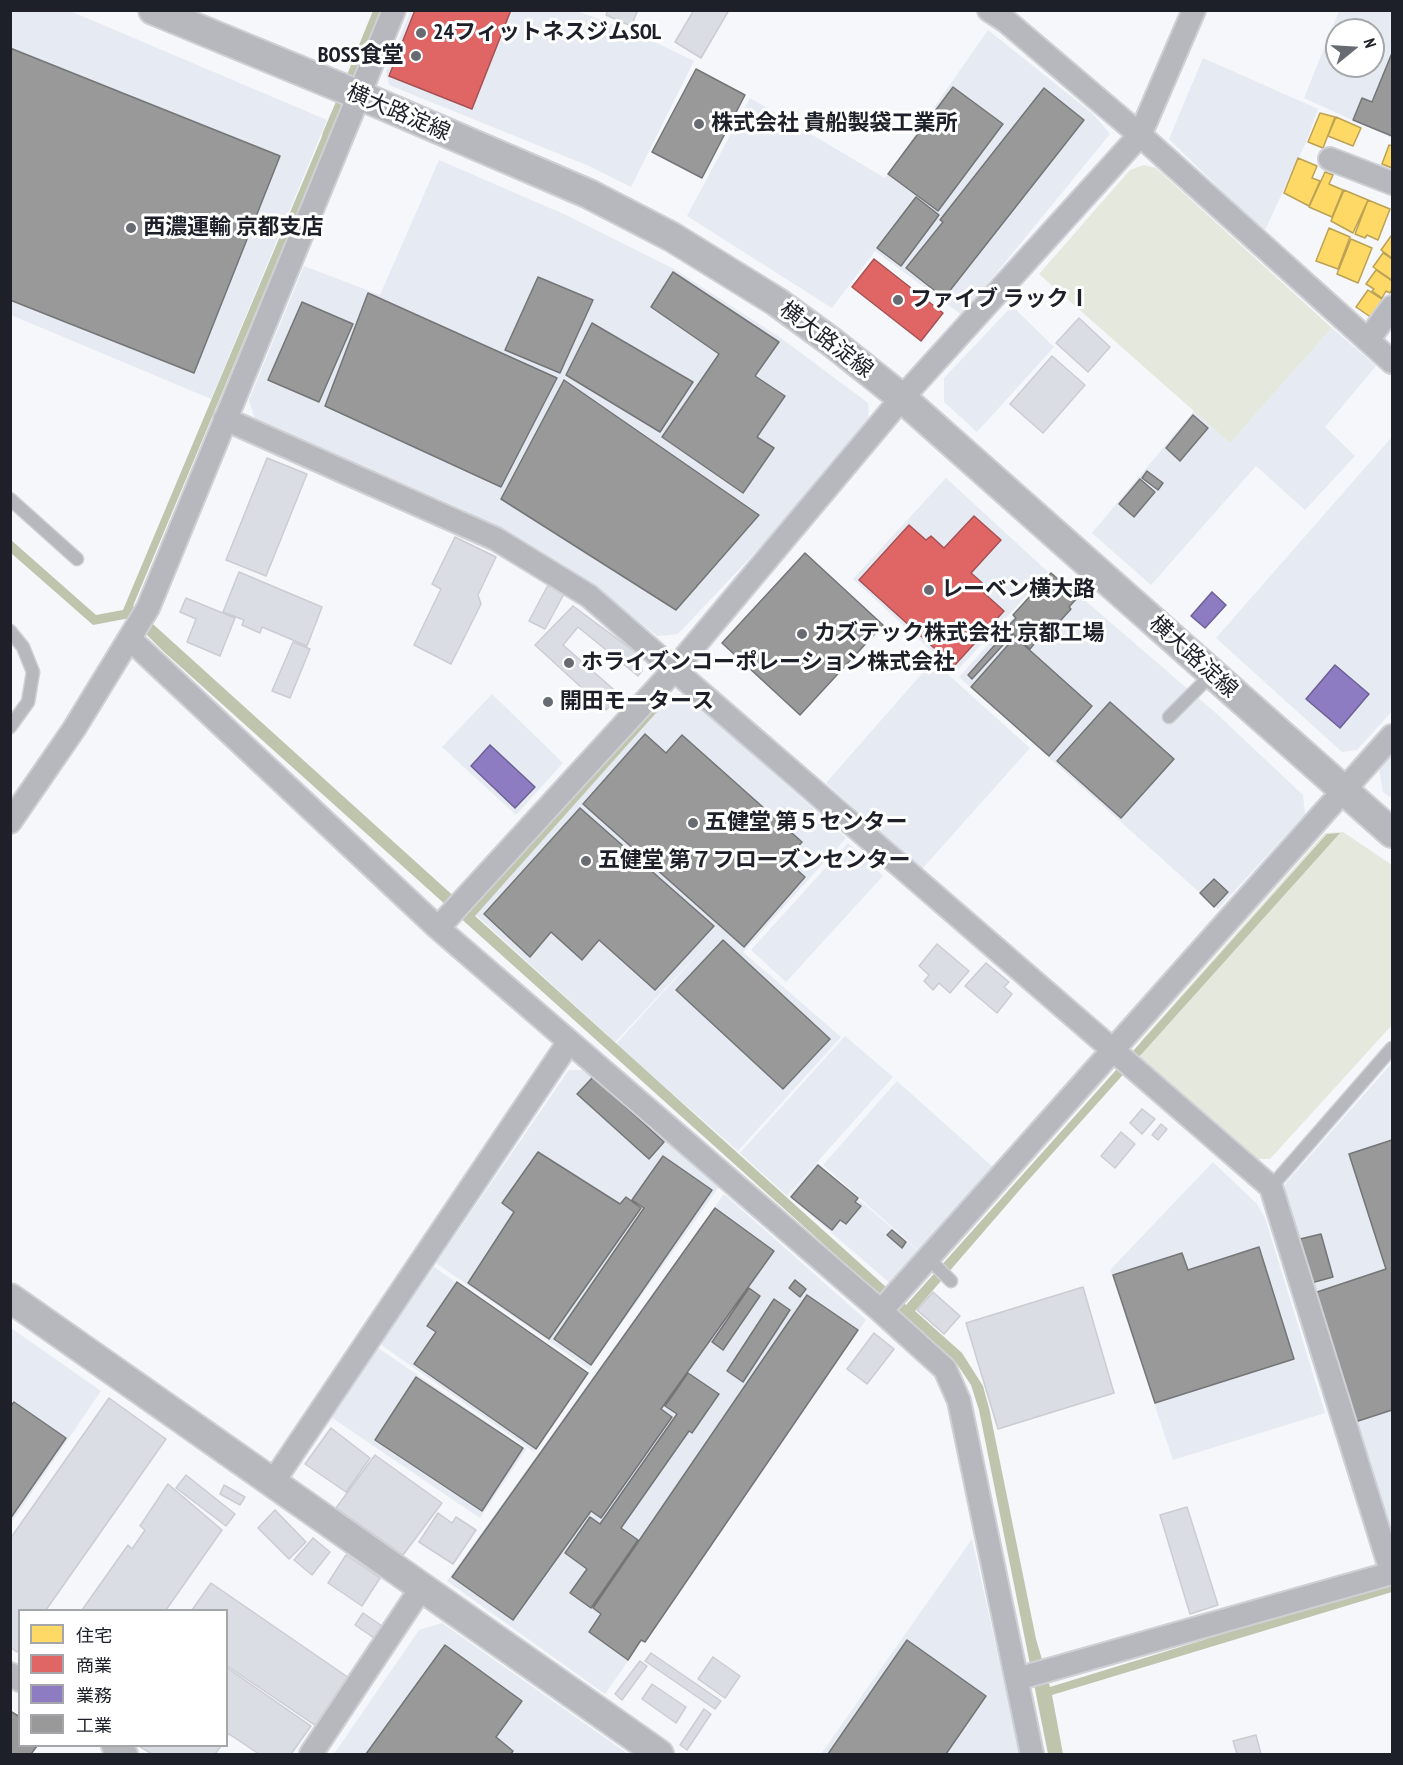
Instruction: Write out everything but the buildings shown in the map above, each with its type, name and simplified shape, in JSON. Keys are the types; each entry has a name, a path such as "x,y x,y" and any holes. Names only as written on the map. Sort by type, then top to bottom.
{"street":[{"name":"横大路淀線","path":"153,10 590,194 672,237 777,302 834,343 902,398 1392,833"},
{"path":"10,822 74,729 139,624 394,10"},
{"path":"989,10 1006,21 1140,135 1392,362"},
{"path":"441,924 674,670 902,398 1140,135 1194,10"},
{"path":"1330,159 1392,183"},
{"path":"1368,340 1392,307"},
{"path":"225,419 496,539 589,596 1271,1187 1392,1574 1030,1675"},
{"path":"139,624 441,924 569,1042 889,1302 945,1370 959,1401 1030,1675 1032,1755"},
{"path":"889,1302 933,1264 1112,1050 1392,736"},
{"path":"273,1482 569,1042"},
{"path":"10,1298 659,1755"},
{"path":"311,1755 422,1587"}],"lane":[{"path":"10,499 77,559"},
{"path":"10,631 23,646 33,672 28,702 10,727"},
{"path":"1169,717 1212,674"},
{"path":"1271,1187 1392,1048"},
{"path":"933,1264 949,1280"}],"shaded area":[{"path":"411,10 577,11 638,34 694,61 631,187 589,166 389,85 386,71"},
{"name":"西濃運輸 京都支店","path":"10,11 70,11 327,120 211,399 11,315"},
{"path":"1339,11 1392,11 1392,138 1304,98 1325,46 1325,78 1385,78 1385,18 1336,18"},
{"path":"988,30 1093,114 1110,134 962,315 875,251 832,308 687,216 750,98 885,178"},
{"path":"1203,58 1318,109 1306,142 1265,230 1237,206 1169,139"},
{"path":"328,122 331,132 133,606 469,910 662,695 672,695 475,916 906,1305 1327,834 1340,833 1024,1185 915,1311 962,1353 983,1386 1036,1639 1050,1687 1392,1582 1392,1592 1052,1695 1063,1754 1048,1754 979,1410 971,1385 957,1364 163,651 130,618 93,625 11,553 11,540 96,615 123,610"},
{"path":"439,160 566,215 674,269 781,338 868,403 869,421 779,527 678,634 657,636 586,581 491,524 255,419 249,400 304,266 380,295"},
{"path":"1144,165 1156,168 1332,328 1230,443 1039,274 1130,170"},
{"path":"1012,306 1054,347 977,432 944,402 944,378"},
{"path":"1332,328 1376,366 1325,427 1355,456 1305,510 1256,466 1151,585 1092,533 1194,411 1230,443"},
{"path":"1392,437 1392,711 1357,750 1342,752 1216,638"},
{"name":"レーベン横大路","path":"946,478 1048,572 955,673 853,579"},
{"path":"1053,573 1218,715 1303,795 1305,814 1218,909 959,677"},
{"path":"933,661 1030,748 922,869 826,783"},
{"path":"684,693 846,838 743,952 841,1037 738,1151 616,1044 719,931 615,1042 475,914 669,697"},
{"path":"492,694 563,763 516,815 442,747"},
{"path":"1392,754 1392,798 1383,792 1379,768"},
{"path":"1343,832 1392,865 1392,1025 1270,1159 1250,1159 1141,1061 1141,1041 1325,833"},
{"path":"848,843 883,876 786,982 751,950"},
{"path":"845,1036 893,1077 787,1196 740,1153"},
{"path":"1392,1063 1392,1542 1360,1433 1283,1199 1285,1184"},
{"path":"569,1070 587,1070 719,1187 589,1369 436,1263"},
{"path":"897,1081 993,1167 919,1251 823,1165"},
{"path":"1213,1162 1257,1204 1265,1218 1325,1413 1173,1460 1110,1270"},
{"path":"817,1163 918,1251 891,1284 789,1196"},
{"path":"724,1194 866,1320 605,1694 447,1581"},
{"path":"434,1267 587,1375 534,1452 380,1344"},
{"path":"11,1328 101,1391 11,1523"},
{"path":"378,1348 526,1449 480,1518 331,1417"},
{"path":"972,1539 1020,1754 821,1754"},
{"path":"442,1623 628,1754 334,1754 419,1630"}],"waterway":[{"path":"347,84 377,10"},
{"path":"326,134 343,94"}],"place":[{"name":"24フィットネスジムSOL","path":"421,33"},
{"name":"BOSS食堂","path":"416,56"},
{"name":"株式会社 貴船製袋工業所","path":"699,124"},
{"name":"西濃運輸 京都支店","path":"131,228"},
{"name":"ファイブ ラックⅠ","path":"898,300"},
{"name":"レーベン横大路","path":"929,590"},
{"name":"カズテック株式会社 京都工場","path":"802,634"},
{"name":"ホライズンコーポレーション株式会社","path":"569,663"},
{"name":"開田モータース","path":"548,702"},
{"name":"五健堂 第５センター","path":"693,823"},
{"name":"五健堂 第７フローズンセンター","path":"586,861"}]}
